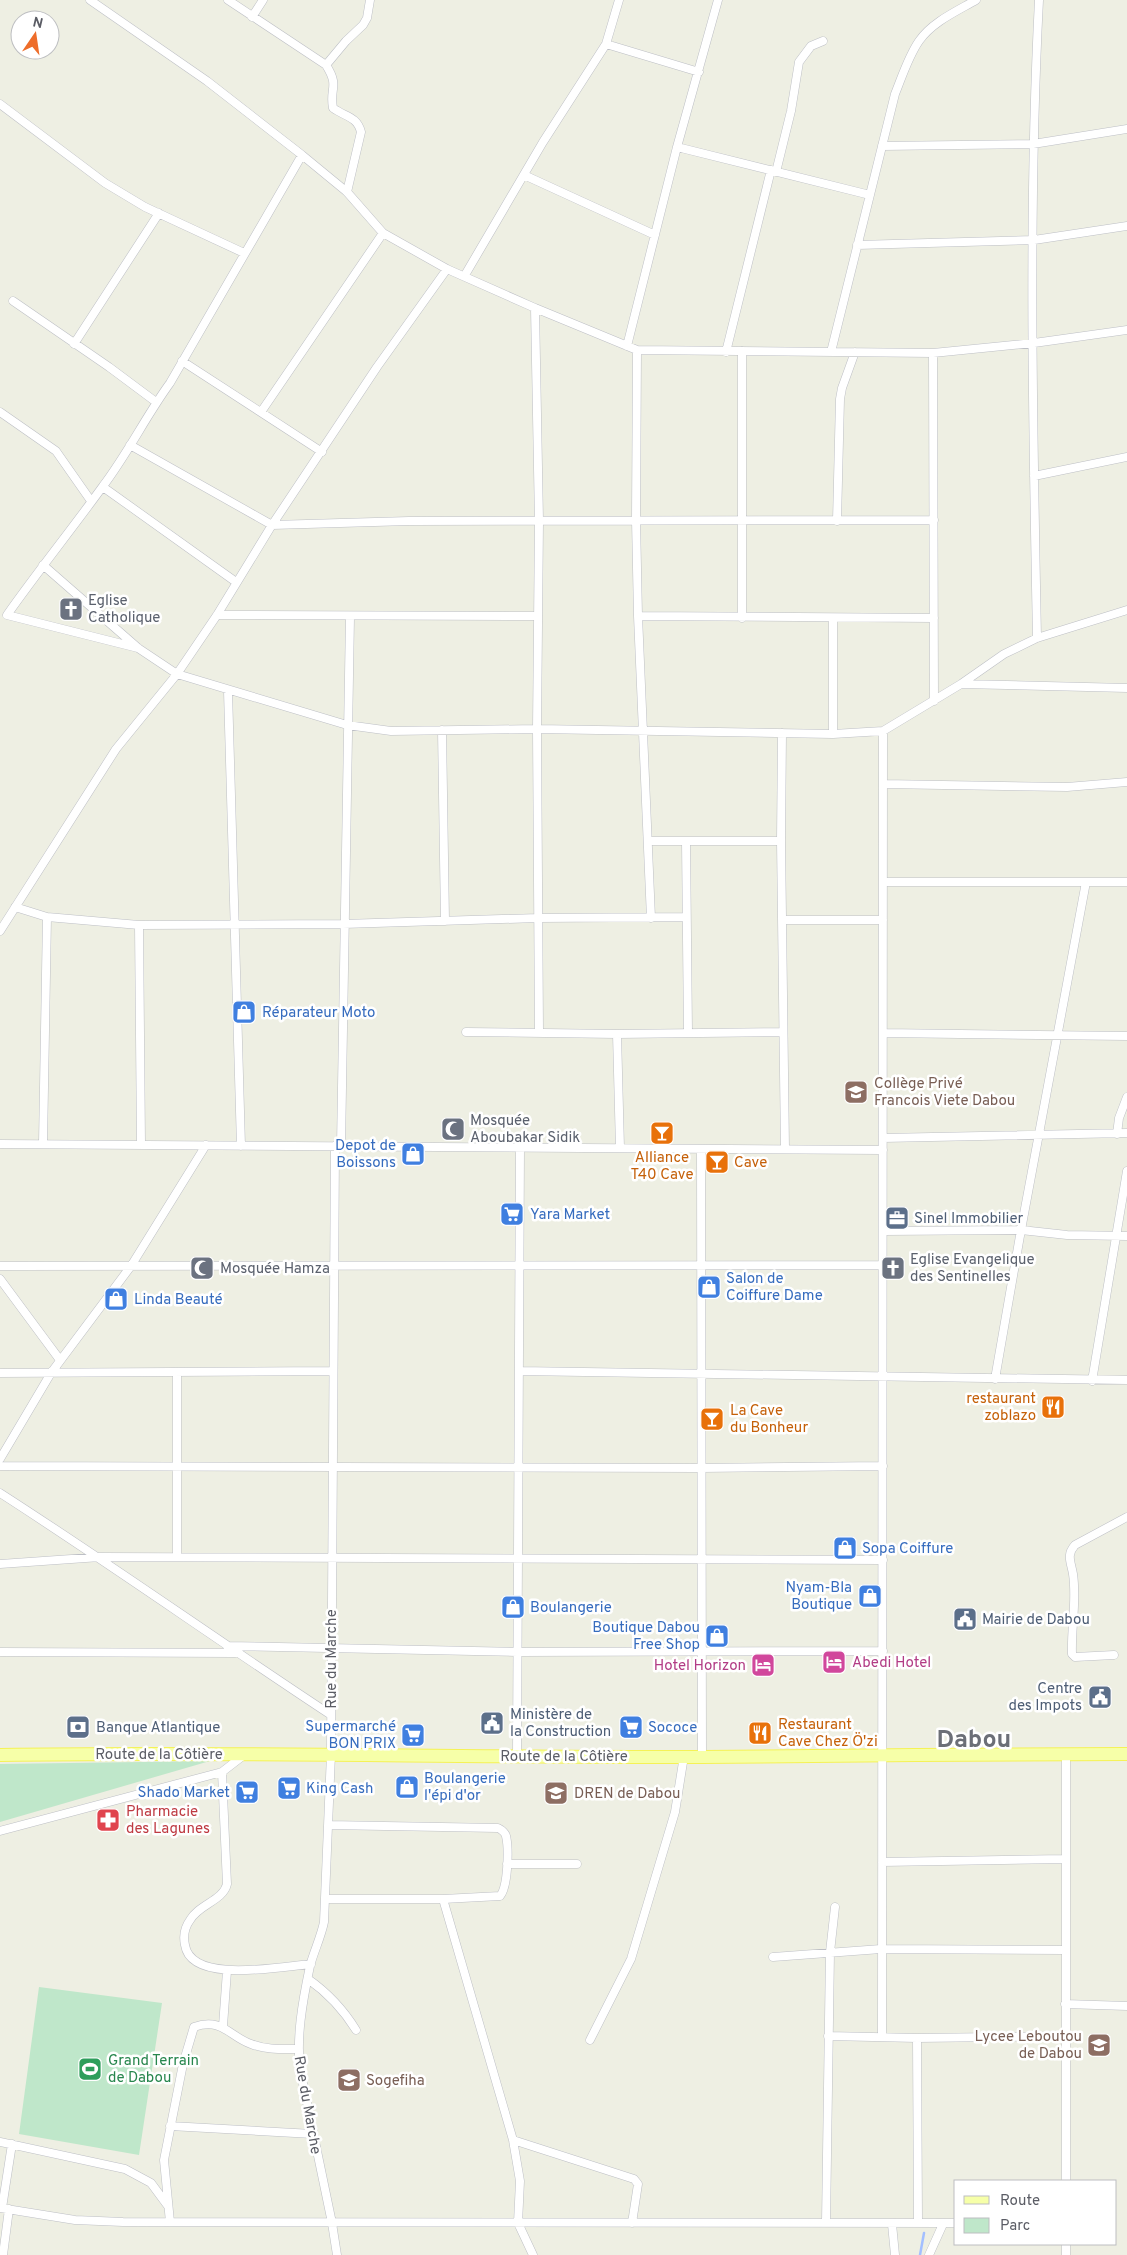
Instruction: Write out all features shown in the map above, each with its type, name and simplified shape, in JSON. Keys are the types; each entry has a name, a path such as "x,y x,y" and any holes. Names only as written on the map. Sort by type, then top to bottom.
{"main road":[{"name":"Route de la Côtière","path":"0,1755 331,1754 702,1757 883,1754 1127,1754"}],"street":[{"path":"90,0 206,81 302,155 347,192 383,233 447,269 465,275 535,308 637,350 933,353 1034,343 1127,330"},
{"path":"228,0 326,65 334,78 333,108 354,119 359,124 361,132 347,192"},
{"path":"252,17 264,0"},
{"path":"326,65 346,41 363,25 367,18 370,0"},
{"path":"465,275 590,66 606,44 619,0"},
{"path":"627,346 677,147 718,0"},
{"path":"831,352 895,94 920,40 936,24 976,0"},
{"path":"1037,638 1034,476 1033,144 1039,0"},
{"path":"726,352 773,171 791,111 799,62 811,46 823,41"},
{"path":"606,44 699,72"},
{"path":"0,104 105,183 159,213 244,253"},
{"path":"882,146 1033,144 1127,129"},
{"path":"677,147 870,195"},
{"path":"138,648 3,613 103,487 170,383 302,155"},
{"path":"524,175 655,235"},
{"path":"74,344 159,213"},
{"path":"858,245 1034,240 1127,226"},
{"path":"261,412 383,233"},
{"path":"0,931 116,749 177,674 217,615 272,525 377,367 447,269"},
{"path":"13,302 142,390 156,402"},
{"path":"535,308 539,521 537,729 539,1032"},
{"path":"637,350 636,520 638,616 651,918"},
{"path":"742,351 742,618"},
{"path":"837,521 840,399 855,352"},
{"path":"933,353 934,701"},
{"path":"182,361 322,452"},
{"path":"0,412 56,450 91,501"},
{"path":"130,445 272,525 409,521 636,520 742,522 934,520"},
{"path":"1034,476 1127,457"},
{"path":"103,487 236,582"},
{"path":"43,564 138,648 177,674 347,725 391,731 537,729 782,734 833,734 883,731 961,684 1004,654 1037,638 1127,610"},
{"path":"217,615 538,616"},
{"name":"Rue du Marche","path":"337,2255 298,2049 311,1964 321,1937 325,1899 331,1754 334,1265 350,616"},
{"path":"638,616 934,618"},
{"path":"833,618 833,734"},
{"path":"961,684 1127,688"},
{"path":"228,690 241,1146"},
{"path":"442,730 445,921"},
{"path":"882,2038 884,1651 883,731"},
{"path":"782,734 781,841 785,1149"},
{"path":"883,784 1067,787 1127,782"},
{"path":"649,841 781,841"},
{"path":"686,841 688,1033"},
{"path":"883,882 1127,882"},
{"path":"995,1379 1056,1036 1086,882"},
{"path":"16,907 47,917 139,925 343,924 538,918 686,917"},
{"path":"43,1144 47,917"},
{"path":"782,920 883,920"},
{"path":"139,925 141,1145"},
{"path":"466,1032 617,1034 783,1032"},
{"path":"883,1033 1127,1036"},
{"path":"617,1034 620,1148"},
{"path":"1117,1134 1119,1118 1127,1097"},
{"path":"883,1138 1127,1134"},
{"path":"0,1144 883,1150"},
{"path":"0,1459 51,1373 131,1266 206,1145"},
{"path":"517,1755 520,1147"},
{"path":"701,1149 702,1757"},
{"path":"1092,1381 1127,1171"},
{"path":"883,1231 1021,1230 1115,1237 1127,1236"},
{"path":"0,1266 883,1265"},
{"path":"0,1279 60,1360"},
{"path":"0,1372 333,1371"},
{"path":"519,1371 1092,1381 1127,1380"},
{"path":"176,1372 177,1557"},
{"path":"0,1466 701,1468 883,1466"},
{"path":"0,1493 100,1557 237,1653 331,1715"},
{"path":"1114,1655 1075,1657 1072,1654 1075,1603 1073,1572 1069,1556 1070,1550 1075,1545 1127,1518"},
{"path":"0,1564 100,1557 332,1560 883,1560"},
{"path":"227,1646 517,1652 884,1651"},
{"path":"0,1652 237,1653"},
{"path":"0,1831 222,1772 246,1754"},
{"path":"1066,1754 1064,1950 1066,2180"},
{"path":"590,2040 631,1959 675,1812 684,1756"},
{"path":"222,1772 225,1890 196,1912 184,1931 186,1953 193,1960 219,1971 311,1964"},
{"path":"325,1899 443,1899 500,1896 504,1892 507,1864 507,1837 504,1831 498,1828 328,1825"},
{"path":"882,1862 1065,1859"},
{"path":"507,1864 577,1864"},
{"path":"443,1899 513,2140 520,2181 518,2223 534,2255"},
{"path":"826,2223 830,1952 835,1908"},
{"path":"773,1957 881,1949 1064,1950"},
{"path":"223,2026 227,1971"},
{"path":"308,1979 326,1991 356,2030"},
{"path":"1065,2004 1127,2006"},
{"path":"170,2222 164,2170 182,2064 194,2026 223,2026 249,2044 262,2048 298,2049"},
{"path":"828,2036 882,2038 1066,2036"},
{"path":"917,2038 918,2222"},
{"path":"170,2126 313,2134"},
{"path":"513,2140 634,2179 638,2184 632,2223"},
{"path":"0,2142 125,2170 151,2183 170,2209"},
{"path":"3,2255 3,2208 12,2144"},
{"path":"3,2208 75,2220 170,2222 954,2223"},
{"path":"892,2224 895,2255"},
{"path":"929,2255 942,2224"}],"green space":[{"path":"210,1761 0,1822 0,1764"},
{"name":"Grand Terrain de Dabou","path":"39,1987 162,2003 139,2155 19,2134"}],"waterway":[{"path":"920,2255 924,2233"}],"place":[{"name":"Eglise Catholique","path":"71,609"},
{"name":"Réparateur Moto","path":"244,1012"},
{"name":"Collège Privé Francois Viete Dabou","path":"856,1092"},
{"name":"Mosquée Aboubakar Sidik","path":"453,1129"},
{"name":"Alliance T40 Cave","path":"662,1133"},
{"name":"Depot de Boissons","path":"413,1154"},
{"name":"Cave","path":"717,1162"},
{"name":"Yara Market","path":"512,1214"},
{"name":"Sinel Immobilier","path":"897,1218"},
{"name":"Mosquée Hamza","path":"202,1268"},
{"name":"Eglise Evangelique des Sentinelles","path":"893,1268"},
{"name":"Salon de Coiffure Dame","path":"709,1287"},
{"name":"Linda Beauté","path":"116,1299"},
{"name":"restaurant zoblazo","path":"1053,1407"},
{"name":"La Cave du Bonheur","path":"712,1419"},
{"name":"Sopa Coiffure","path":"845,1548"},
{"name":"Nyam-Bla Boutique","path":"870,1596"},
{"name":"Boulangerie","path":"513,1607"},
{"name":"Mairie de Dabou","path":"965,1619"},
{"name":"Boutique Dabou Free Shop","path":"717,1636"},
{"name":"Abedi Hotel","path":"834,1662"},
{"name":"Hotel Horizon","path":"763,1665"},
{"name":"Centre des Impots","path":"1100,1697"},
{"name":"Ministère de la Construction","path":"492,1723"},
{"name":"Banque Atlantique","path":"78,1727"},
{"name":"Sococe","path":"631,1727"},
{"name":"Restaurant Cave Chez Ö'zi","path":"760,1733"},
{"name":"Supermarché BON PRIX","path":"413,1735"},
{"name":"Boulangerie l'épi d'or","path":"407,1787"},
{"name":"King Cash","path":"289,1788"},
{"name":"Shado Market","path":"247,1792"},
{"name":"DREN de Dabou","path":"556,1793"},
{"name":"Pharmacie des Lagunes","path":"108,1820"},
{"name":"Lycee Leboutou de Dabou","path":"1099,2045"},
{"name":"Grand Terrain de Dabou","path":"90,2069"},
{"name":"Sogefiha","path":"349,2080"}],"district":[{"name":"Dabou","path":"974,1738"}]}
